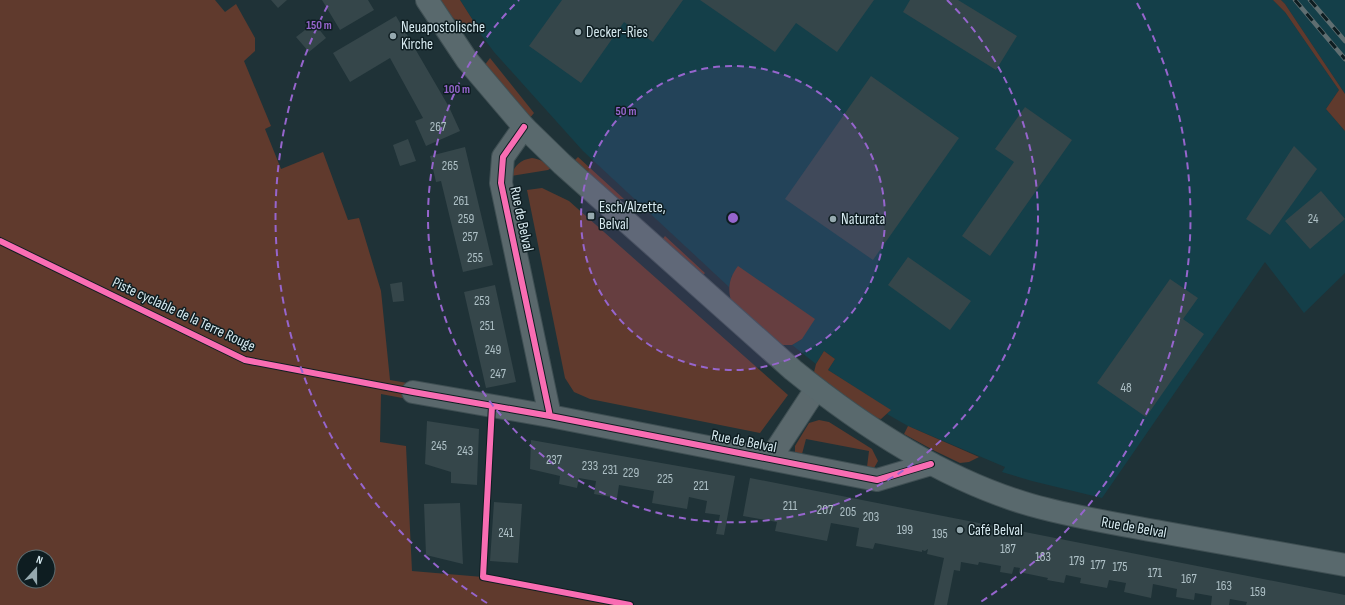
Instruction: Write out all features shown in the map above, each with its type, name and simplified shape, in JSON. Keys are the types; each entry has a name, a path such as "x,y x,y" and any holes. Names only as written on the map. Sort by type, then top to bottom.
{"main road":[{"name":"Rue de Belval","path":"427,0 467,60 524,127 562,164 793,370 816,389 870,428 931,464 982,487 1030,505 1085,518 1345,565"}],"street":[{"name":"Rue de Belval","path":"524,127 503,157 501,183 550,416"},
{"path":"770,459 816,389"},
{"name":"Rue de Belval","path":"413,392 550,416 877,480 931,464"}],"shaded area":[{"path":"0,0 215,0 225,12 236,4 255,38 255,51 244,61 271,126 265,129 281,169 323,152 348,220 359,218 381,291 390,380 413,384 413,400 381,394 380,442 406,446 412,571 483,577 630,605 0,605"},
{"path":"438,0 460,0 474,22 476,28 466,28 447,13"},
{"path":"460,0 1273,0 1285,12 1339,90 1326,109 1345,131 1345,273 1304,313 1265,262 1102,498 1002,472 1005,467 908,426 887,414 890,410 828,370 835,359 824,351 816,364 792,345 802,339 732,275 729,287 583,151 494,52 476,28 474,22"},
{"path":"1273,0 1281,0 1285,4 1345,94 1345,131 1326,109 1339,90 1285,12"},
{"path":"1281,0 1345,0 1345,94 1285,4"},
{"path":"490,58 534,113 529,119 484,66"},
{"path":"578,157 624,199 613,197 574,161"},
{"path":"532,158 542,161 551,168 548,170 511,176 518,164 524,160"},
{"path":"542,188 569,201 788,395 760,433 590,399 574,392 565,378 527,190"},
{"path":"665,236 705,273 701,277 661,241"},
{"path":"738,266 815,319 802,339 792,345 783,345 773,341 732,304 729,289 731,279"},
{"path":"824,351 835,359 828,370 891,410 881,419 869,417 820,383 814,372 816,364"},
{"path":"819,420 829,422 872,449 878,461 874,468 867,467 869,451 806,439 802,454 795,452 795,446 809,423"},
{"path":"908,426 979,457 969,462 960,463 904,434"}],"building":[{"path":"271,0 287,0 278,8"},
{"path":"322,0 368,0 374,10 340,30"},
{"name":"Decker-Ries","path":"562,0 683,0 653,42 624,22 581,83 529,46"},
{"path":"700,0 874,0 837,52 796,23 775,52"},
{"path":"910,0 958,0 1017,36 996,70 903,12"},
{"path":"396,16 449,107 460,131 426,146 415,121 423,118 390,58 350,82 333,53"},
{"path":"314,23 326,38 309,52 296,37"},
{"path":"871,76 959,138 873,260 785,199"},
{"path":"1025,107 1072,140 990,256 962,236 1014,162 995,149"},
{"path":"408,139 416,161 400,166 393,145"},
{"path":"1294,146 1317,169 1270,235 1246,219"},
{"path":"465,147 493,265 463,272 441,181 436,182 430,156"},
{"path":"1321,191 1345,219 1310,249 1285,221"},
{"path":"908,257 971,301 950,330 888,285"},
{"path":"1170,279 1198,298 1183,319 1204,334 1146,417 1097,383"},
{"path":"402,282 404,301 393,302 390,284"},
{"path":"495,285 516,382 486,388 464,292"},
{"path":"427,421 479,429 477,485 451,483 451,472 425,464"},
{"path":"531,440 735,476 724,535 716,534 720,515 705,513 707,501 689,497 687,509 652,503 654,491 619,485 617,498 594,494 596,481 579,478 577,488 559,484 560,476 530,469"},
{"path":"750,478 1345,595 1345,605 1246,605 1247,602 1230,599 1229,605 1211,605 1212,596 1195,593 1194,600 1176,597 1177,589 1153,584 1151,598 1124,592 1126,583 1109,580 1107,588 1080,583 1081,578 1066,575 1064,583 1019,572 1020,568 1014,567 1012,574 1000,572 1001,566 979,562 978,565 961,562 960,571 954,570 947,605 934,605 944,558 927,554 928,549 925,551 922,550 922,552 875,543 873,549 856,546 859,528 831,523 827,541 775,531 777,522 743,516"},
{"path":"494,502 522,504 518,563 490,561"},
{"path":"460,503 463,564 426,555 424,504"}],"railway":[{"path":"1295,0 1345,59"},
{"path":"1310,0 1345,41"}],"cycle path":[{"path":"524,127 503,157 501,183 550,416"},
{"name":"Piste cyclable de la Terre Rouge","path":"0,241 245,360 550,416 877,480 931,464"},
{"path":"492,406 483,577 630,605"}],"place":[{"name":"Decker-Ries","path":"578,32"},
{"name":"Neuapostolische Kirche","path":"393,36"},
{"name":"Esch/Alzette, Belval","path":"591,216"},
{"name":"Naturata","path":"833,219"},
{"name":"Café Belval","path":"960,530"}]}
